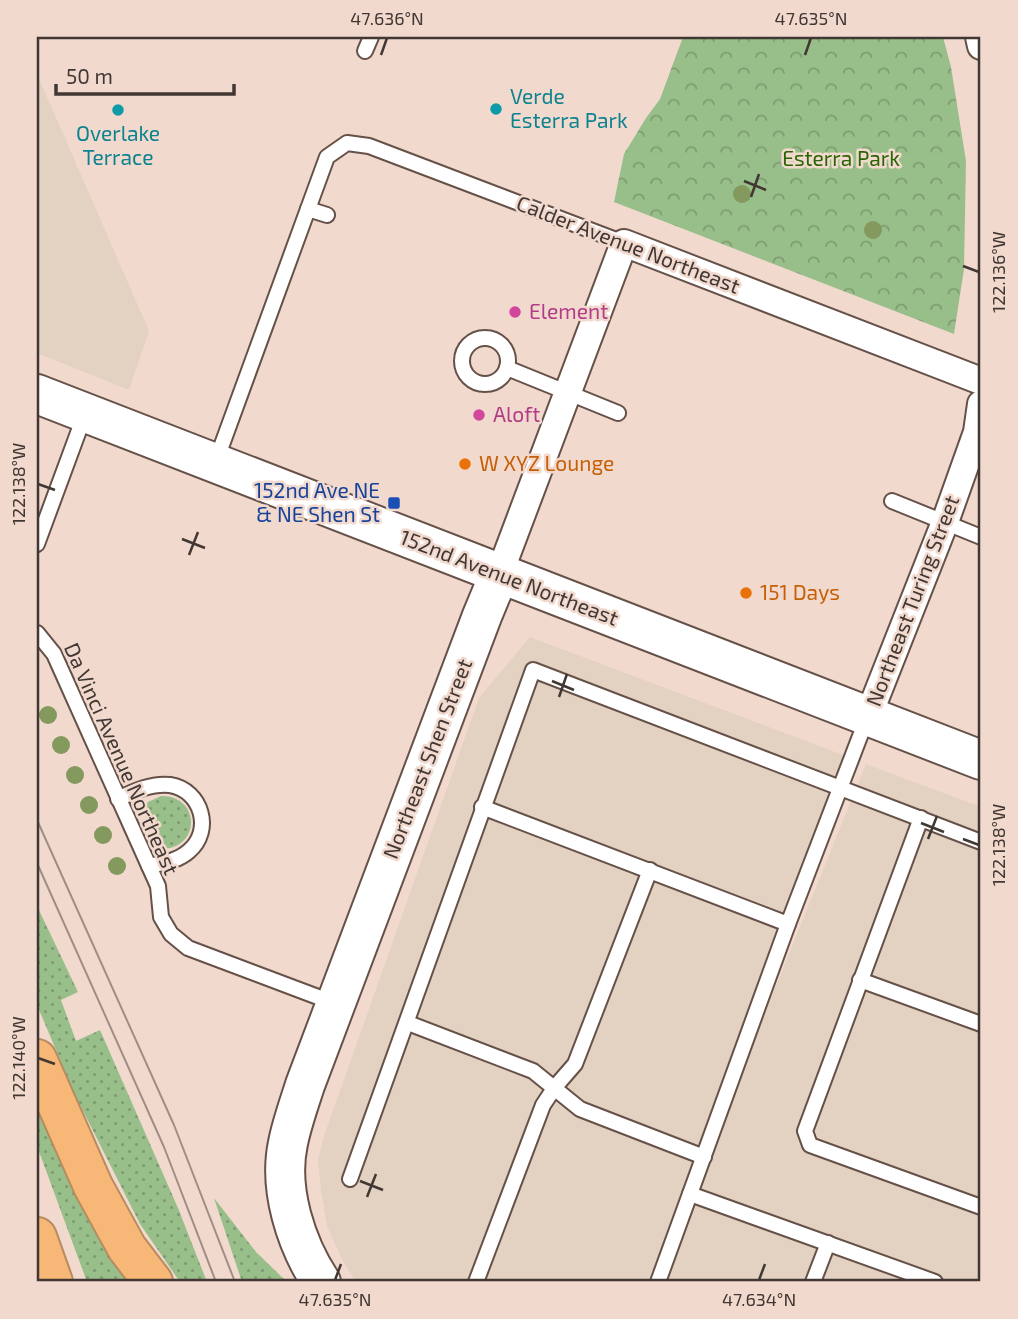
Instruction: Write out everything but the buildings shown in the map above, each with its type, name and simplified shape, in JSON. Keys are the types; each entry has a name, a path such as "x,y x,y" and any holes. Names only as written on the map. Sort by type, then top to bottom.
{"highway":[{"path":"37,1059 93,1186 127,1248 153,1282"},
{"path":"37,1237 53,1282"}],"street":[{"path":"979,37 981,46"},
{"name":"Calder Avenue Northeast","path":"624,243 981,381"},
{"name":"Northeast Shen Street","path":"320,1281 304,1251 285,1182 288,1145 305,1085 624,243"},
{"name":"152nd Avenue Northeast","path":"37,394 981,760"},
{"name":"Northeast Turing Street","path":"868,717 945,522 977,432 981,404"}],"lane":[{"path":"365,51 371,37"},
{"name":"Calder Avenue Northeast","path":"308,209 327,157 347,143 369,146 624,243"},
{"path":"215,464 259,358 308,209 327,215"},
{"path":"508,368 618,413"},
{"path":"37,544 85,414"},
{"path":"892,501 981,537"},
{"name":"Da Vinci Avenue Northeast","path":"37,633 54,654 158,886 161,917 171,934 188,948 335,1003"},
{"path":"350,1179 533,670 981,842"},
{"path":"658,1282 788,925 868,717"},
{"path":"118,799 148,787 169,785 187,792 199,807 202,827 195,845 180,857 149,866"},
{"path":"482,807 788,925"},
{"path":"921,818 805,1131 810,1145 981,1207"},
{"path":"476,1282 543,1105 575,1064 650,870"},
{"path":"860,979 981,1024"},
{"path":"408,1023 533,1071 580,1109 704,1157"},
{"path":"690,1195 935,1282"},
{"path":"813,1282 828,1243"}],"shaded area":[{"path":"37,74 149,331 129,390 37,353"},
{"path":"530,637 851,758 648,1282 356,1282 327,1226 318,1160 324,1136 479,698"},
{"path":"866,764 981,807 981,1282 656,1282"}],"green space":[{"name":"Esterra Park","path":"683,37 943,37 951,67 966,161 964,269 954,334 614,202 624,154 660,99"},
{"path":"161,796 174,798 183,804 189,812 191,822 190,832 184,840 175,846 162,849 156,835 157,829 144,807"},
{"path":"37,906 78,992 61,1000 76,1041 100,1030 178,1208 207,1282 180,1282 140,1224 75,1095 37,1005"},
{"path":"37,1108 69,1181 129,1282 87,1282 37,1146"},
{"path":"214,1198 256,1252 287,1282 242,1282"}],"tram line":[{"path":"37,820 174,1125 235,1282"},
{"path":"37,863 164,1147 216,1282"}],"place":[{"name":"Verde Esterra Park","path":"496,109"},
{"name":"Overlake Terrace","path":"118,110"},
{"name":"Element","path":"515,312"},
{"name":"Aloft","path":"479,415"},
{"name":"W XYZ Lounge","path":"465,464"},
{"name":"152nd Ave NE & NE Shen St","path":"394,503"},
{"name":"151 Days","path":"746,593"}]}
